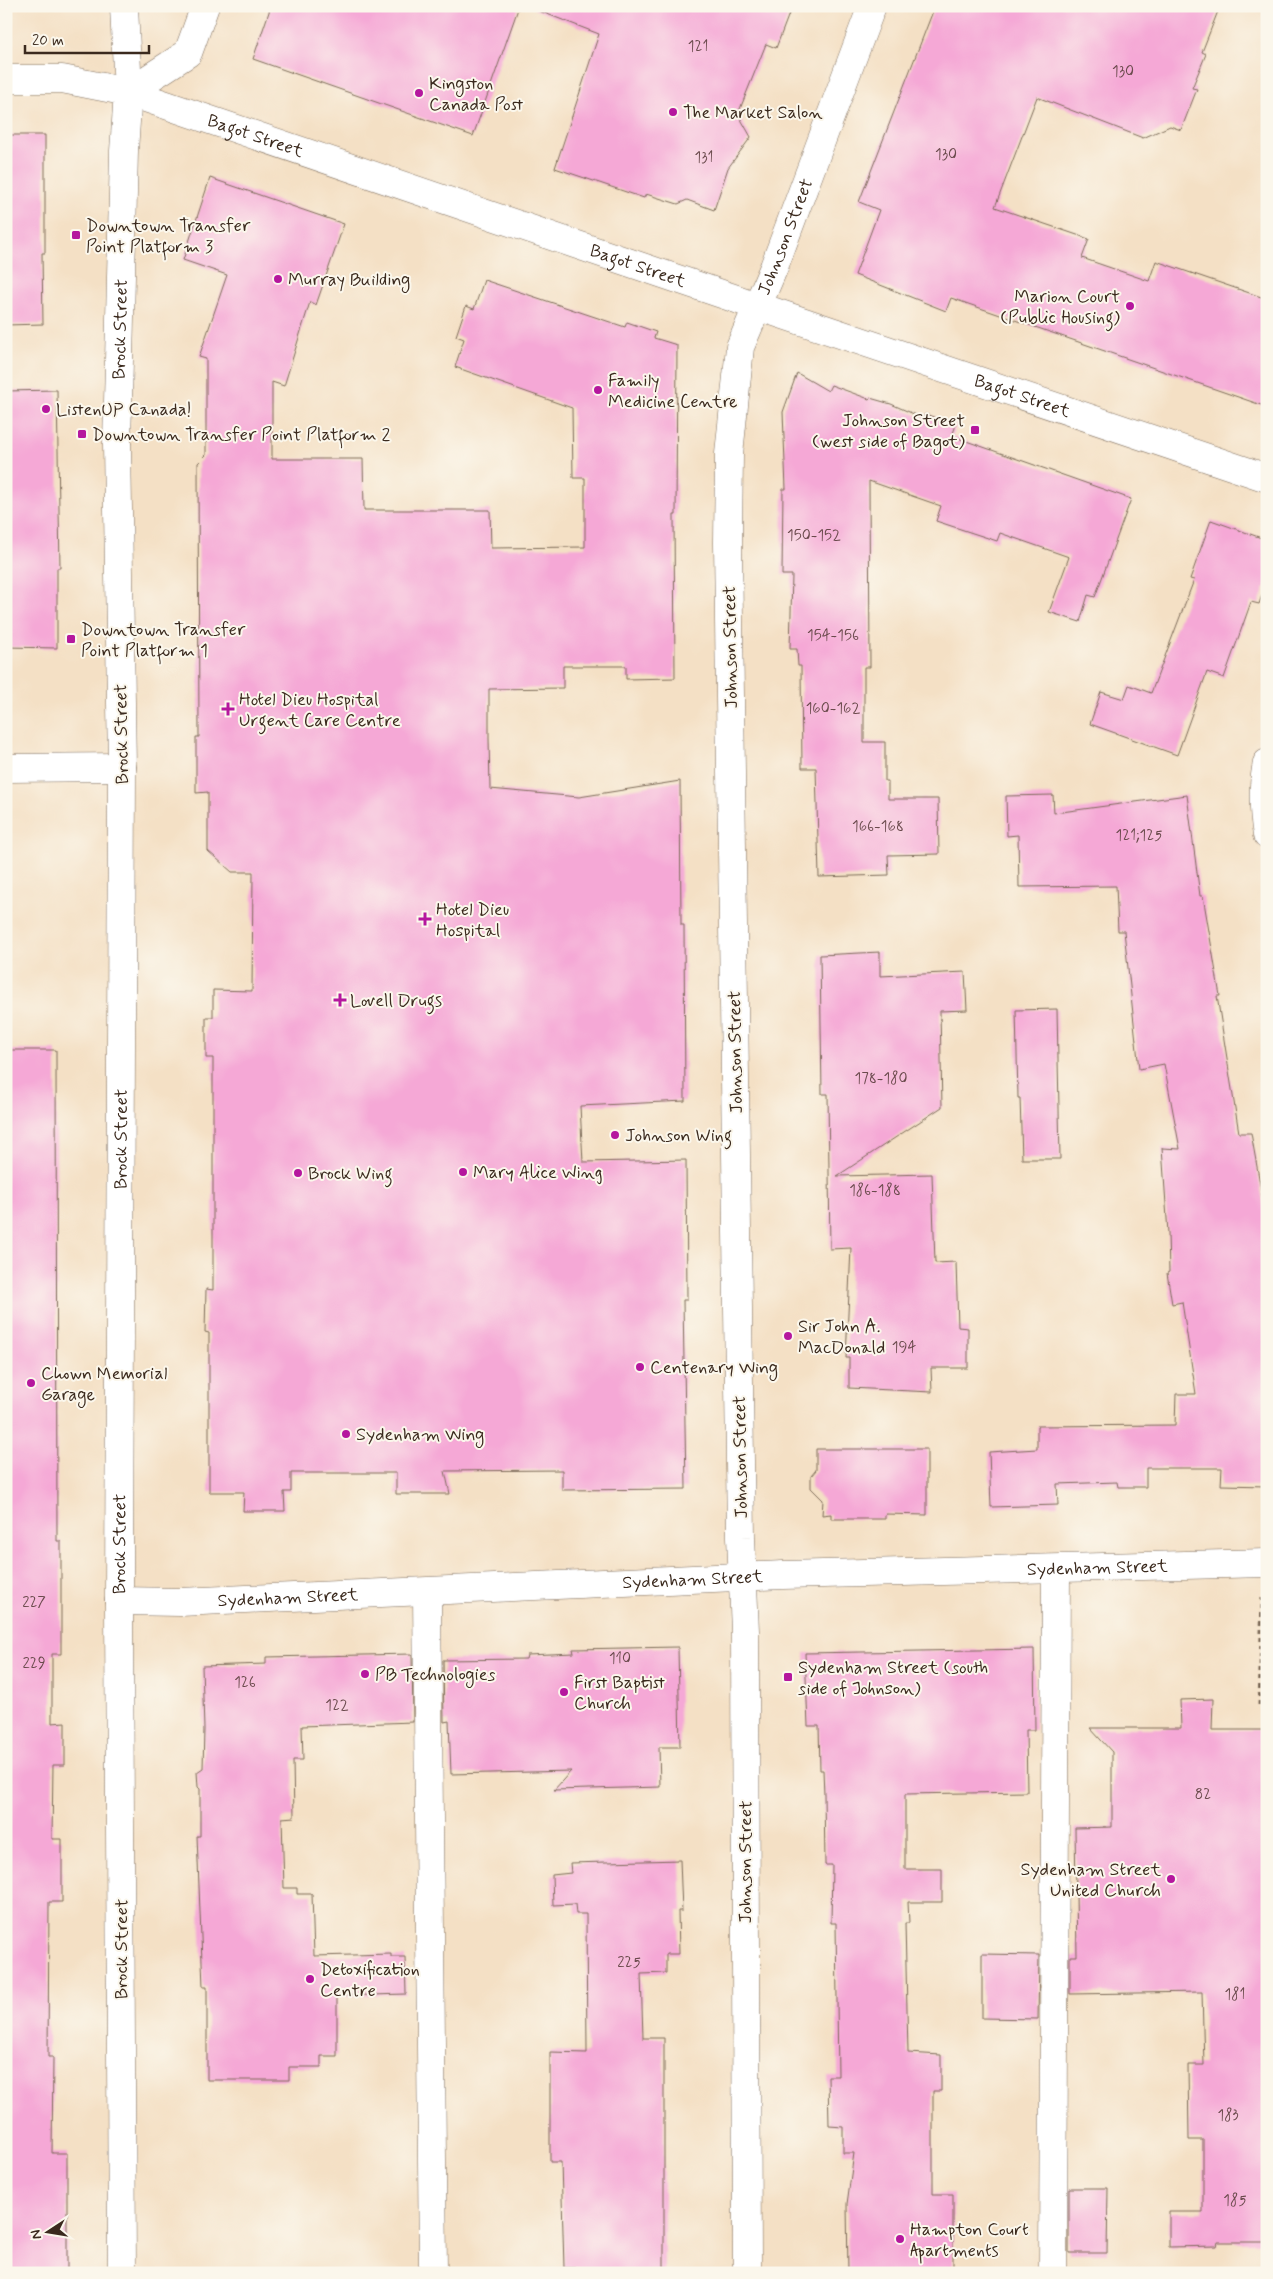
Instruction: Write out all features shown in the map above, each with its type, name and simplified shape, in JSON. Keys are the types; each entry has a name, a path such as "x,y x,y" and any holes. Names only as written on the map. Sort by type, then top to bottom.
{"main road":[{"name":"Brock Street","path":"122,2273 119,1601 122,767 117,444 124,151 128,92 124,6"},
{"path":"128,92 188,53 205,6"},
{"name":"Johnson Street","path":"747,2273 745,1641 742,1578 729,600 729,454 740,347 774,267 872,6"},
{"name":"Bagot Street","path":"6,79 62,78 128,92 1267,478"},
{"path":"1267,763 1264,777 1263,814 1267,835"},
{"path":"6,768 122,767"},
{"name":"Sydenham Street","path":"119,1601 180,1602 742,1578 1267,1564"},
{"path":"1053,2273 1056,1569"},
{"path":"427,1592 433,2273"}],"path":[{"path":"1259,1705 1262,1598"}],"building":[{"name":"Kingston Canada Post","path":"271,6 519,6 473,136 253,59"},
{"path":"535,6 792,6 776,48 766,44 738,114 751,137 728,168 714,210 687,200 678,204 646,194 644,198 555,168 599,34 534,9"},
{"path":"935,6 1220,6 1202,52 1206,54 1192,88 1197,89 1181,130 1170,126 1143,138 1037,97 995,207 1089,239 1082,258 1149,281 1156,261 1267,299 1267,407 951,298 946,311 855,275 879,210 859,202"},
{"path":"6,135 45,135 45,253 42,253 43,324 6,325"},
{"name":"Hotel Dieu Hospital","path":"210,178 344,224 316,305 310,302 284,386 272,382 272,459 363,459 364,510 490,510 491,548 585,547 585,478 573,478 572,408 455,367 464,339 456,336 466,306 474,309 484,280 625,327 627,322 656,332 654,338 677,345 676,515 674,515 675,678 626,679 626,666 563,666 563,688 489,689 489,738 490,789 579,797 680,781 681,925 684,925 685,1101 580,1106 583,1162 686,1160 687,1300 683,1300 686,1489 562,1490 562,1470 445,1471 450,1494 396,1494 396,1473 291,1473 291,1492 284,1492 285,1511 243,1511 244,1492 209,1492 209,1333 205,1332 206,1289 213,1290 213,1058 206,1058 206,1017 213,1017 213,990 252,991 253,872 232,872 208,851 208,792 196,793 196,737 199,737 198,463 206,455 206,359 199,357 227,275 183,260"},
{"path":"797,373 828,391 831,385 869,399 891,404 923,418 925,414 956,425 952,436 1131,499 1095,597 1088,595 1080,622 1049,612 1069,557 1000,533 997,541 936,521 941,506 869,481 870,667 864,667 864,742 885,742 885,781 888,781 888,799 938,799 939,854 888,855 889,875 819,877 816,768 802,768 801,666 798,666 797,649 790,649 792,575 782,575 783,489 786,489 783,412"},
{"path":"57,390 60,568 57,568 57,648 6,647 6,391"},
{"path":"1211,520 1267,540 1267,581 1259,604 1251,602 1224,678 1207,672 1177,755 1090,724 1101,692 1124,699 1129,685 1151,693 1194,580 1190,579"},
{"path":"1053,795 1054,813 1187,795 1200,896 1203,896 1220,996 1217,996 1239,1133 1251,1133 1267,1223 1267,1486 1221,1485 1222,1468 1146,1468 1146,1487 1118,1487 1117,1482 1057,1484 1058,1505 991,1507 989,1452 1037,1449 1037,1426 1175,1425 1176,1394 1196,1394 1182,1302 1172,1304 1167,1273 1169,1272 1168,1233 1162,1148 1180,1149 1164,1064 1139,1069 1124,931 1118,931 1116,886 1019,887 1018,835 1007,836 1006,796"},
{"path":"880,952 880,976 965,972 967,1010 940,1011 942,1107 837,1176 932,1174 935,1263 956,1262 958,1327 968,1328 968,1368 931,1368 932,1392 849,1388 849,1358 846,1358 851,1248 830,1249 828,1094 822,1094 820,955"},
{"path":"1057,1009 1060,1159 1022,1159 1020,1098 1018,1098 1016,1010"},
{"path":"6,1050 56,1050 57,1541 61,1541 61,1654 52,1654 52,1723 65,1722 65,1765 53,1765 52,1839 62,1839 62,1902 49,1902 48,2057 53,2057 52,2153 67,2153 67,2273 6,2273"},
{"path":"816,1449 927,1449 927,1515 885,1514 885,1519 831,1519 831,1514 822,1515 823,1500 811,1488 811,1476 816,1470"},
{"name":"First Baptist Church","path":"678,1647 680,1747 659,1747 660,1787 554,1790 571,1771 451,1774 449,1721 444,1722 443,1660 526,1659 527,1655 574,1653 573,1649"},
{"path":"1034,1649 1035,1730 1026,1730 1027,1792 905,1794 905,1869 942,1869 942,1902 908,1902 909,1923 905,1923 908,2053 941,2055 941,2091 933,2091 933,2194 953,2194 953,2273 848,2273 847,2204 854,2153 843,2153 843,2127 829,2126 828,2076 838,2076 836,1923 831,1923 832,1865 825,1865 823,1770 820,1770 819,1726 808,1726 805,1653"},
{"path":"412,1654 413,1722 302,1726 303,1760 293,1760 294,1817 282,1818 284,1888 297,1888 297,1894 312,1894 314,1956 391,1954 391,1957 405,1957 406,1994 337,1996 337,2056 321,2056 321,2067 289,2067 289,2080 207,2080 207,1987 203,1987 197,1836 200,1836 200,1789 198,1787 197,1772 203,1768 202,1666 266,1664 266,1657"},
{"name":"Sydenham Street United Church","path":"1213,1699 1212,1730 1267,1730 1267,2242 1218,2242 1217,2246 1169,2247 1169,2212 1203,2212 1203,2140 1189,2140 1188,2065 1204,2065 1202,1992 1070,1994 1070,1956 1077,1956 1075,1828 1112,1827 1112,1752 1090,1728 1181,1728 1180,1700"},
{"path":"680,1860 682,1911 678,1911 679,1954 666,1954 666,1973 641,1974 643,2038 664,2038 664,2273 594,2273 594,2268 564,2268 561,2162 550,2162 550,2052 587,2053 586,1914 576,1914 575,1904 553,1905 552,1875 571,1873 570,1863"},
{"path":"982,1954 1039,1955 1038,2019 982,2018"},
{"path":"1069,2188 1108,2188 1107,2253 1069,2253"}],"place":[{"name":"Kingston Canada Post","path":"419,93"},
{"name":"The Market Salon","path":"673,112"},
{"name":"Downtown Transfer Point Platform 3","path":"76,235"},
{"name":"Murray Building","path":"278,279"},
{"name":"Marion Court (Public Housing)","path":"1130,306"},
{"name":"Family Medicine Centre","path":"598,390"},
{"name":"ListenUP Canada!","path":"46,409"},
{"name":"Johnson Street (west side of Bagot)","path":"975,430"},
{"name":"Downtown Transfer Point Platform 2","path":"82,434"},
{"name":"Downtown Transfer Point Platform 1","path":"71,639"},
{"name":"Hotel Dieu Hospital Urgent Care Centre","path":"228,709"},
{"name":"Hotel Dieu Hospital","path":"425,919"},
{"name":"Lovell Drugs","path":"340,1000"},
{"name":"Johnson Wing","path":"615,1135"},
{"name":"Mary Alice Wing","path":"463,1172"},
{"name":"Brock Wing","path":"298,1173"},
{"name":"Sir John A. MacDonald","path":"788,1336"},
{"name":"Centenary Wing","path":"640,1367"},
{"name":"Chown Memorial Garage","path":"31,1383"},
{"name":"Sydenham Wing","path":"346,1434"},
{"name":"PB Technologies","path":"365,1674"},
{"name":"Sydenham Street (south side of Johnson)","path":"788,1677"},
{"name":"First Baptist Church","path":"564,1692"},
{"name":"Sydenham Street United Church","path":"1171,1879"},
{"name":"Detoxification Centre","path":"310,1979"},
{"name":"Hampton Court Apartments","path":"900,2239"}]}
